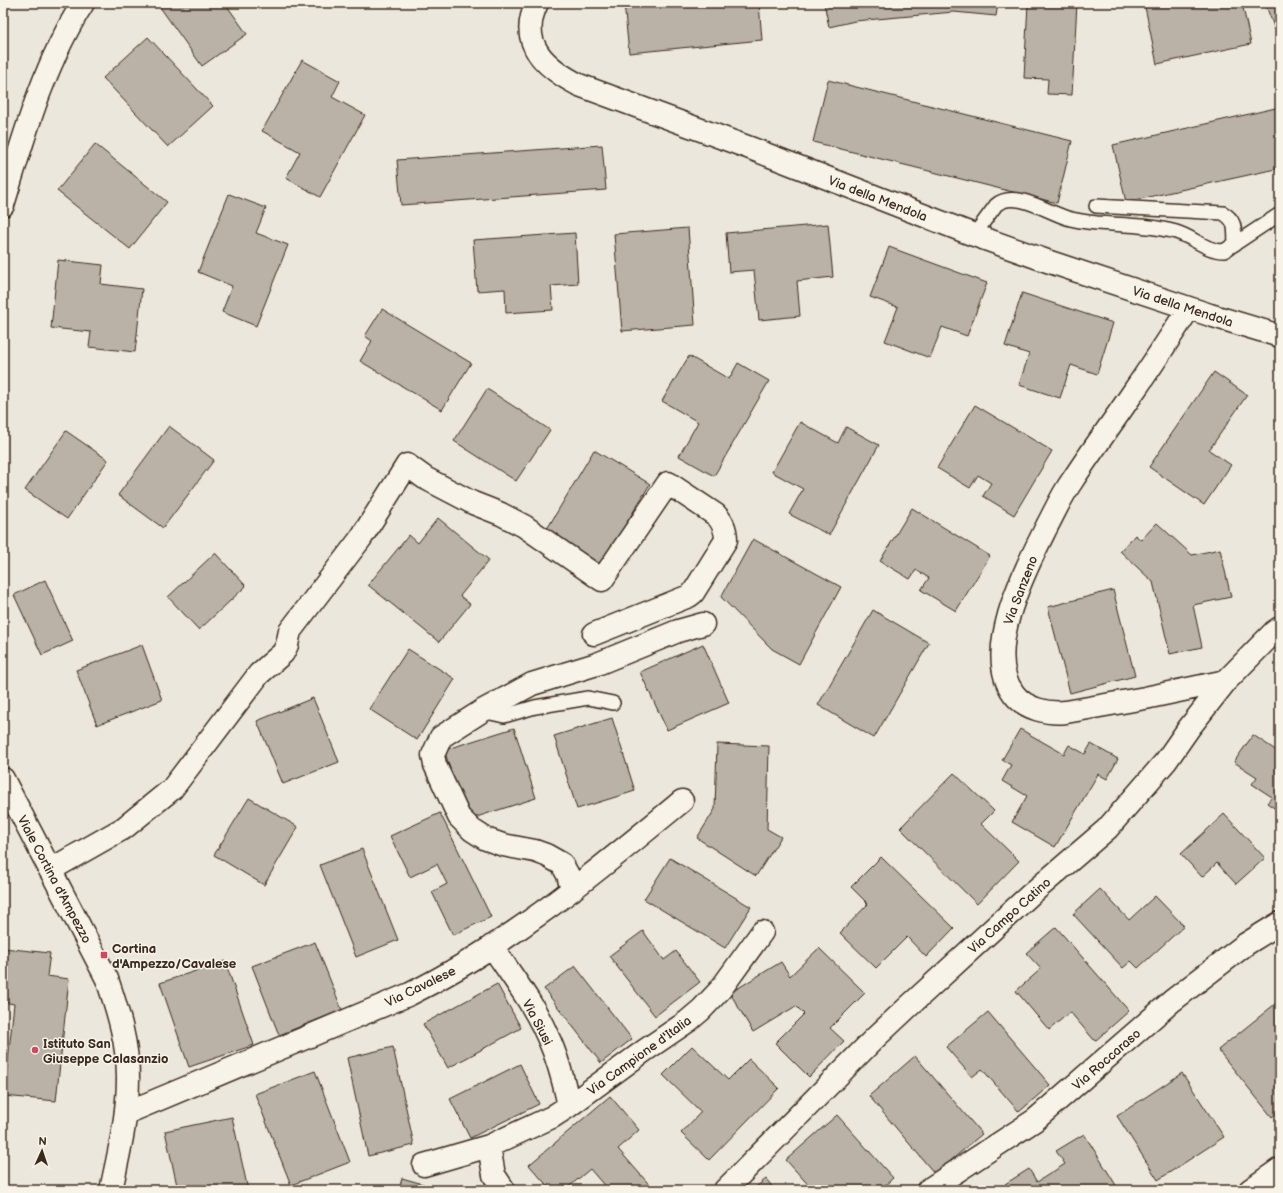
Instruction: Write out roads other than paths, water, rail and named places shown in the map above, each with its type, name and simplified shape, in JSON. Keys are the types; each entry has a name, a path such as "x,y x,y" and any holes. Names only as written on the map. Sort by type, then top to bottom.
{"street":[{"path":"3,205 28,123 38,97 66,32 83,3"},
{"name":"Via della Mendola","path":"537,3 532,12 530,25 531,37 538,54 561,76 579,85 750,148 974,236 1189,308 1280,336"},
{"name":"Via Sanzeno","path":"1189,308 1135,391 1071,482 1036,549 1018,589 1006,625 1003,648 1003,668 1009,687 1019,700 1030,707 1042,711 1060,713 1145,698 1226,681"},
{"path":"50,870 124,828 172,789 259,674 283,653 287,645 290,631 361,538 407,465 425,478 473,503 501,514 524,526 602,580 668,483 716,514 721,520 726,533 726,540 693,593 689,596 594,634"},
{"path":"572,890 568,875 562,864 536,851 503,845 486,839 472,830 459,817 439,777 435,765 433,755 441,737 482,711 532,684 597,664 678,631 703,624"},
{"name":"Via Campo Catino","path":"725,1190 874,1039 1030,895 1107,829 1166,761 1189,728 1226,681 1274,632 1280,628"},
{"name":"Viale Cortina d'Ampezzo","path":"3,779 107,979 116,1004 122,1029 128,1076 126,1113 111,1190"},
{"name":"Via Cavalese","path":"126,1113 410,994 447,974 535,918 682,801"},
{"name":"Via Roccaraso","path":"928,1190 1035,1120 1172,1001 1246,944 1280,923"},
{"name":"Via Campione d'Italia","path":"424,1165 489,1146 552,1117 569,1106 688,1021 701,1010 720,990 762,932"},
{"name":"Via Siusi","path":"492,946 533,1008 548,1036 558,1062 569,1106"},
{"path":"489,1146 494,1175 504,1190"},
{"path":"1250,1190 1280,1169"}],"lane":[{"path":"974,236 996,205 1001,201 1011,199 1031,203 1071,219 1162,229 1177,233 1216,251 1224,250 1280,214"},
{"path":"1096,206 1223,213 1228,216 1234,224 1234,244"},
{"path":"482,711 504,716 535,707 588,698 614,703"}],"place":[{"name":"Cortina d'Ampezzo/Cavalese","path":"104,955"},
{"name":"Istituto San Giuseppe Calasanzio","path":"35,1050"}]}
